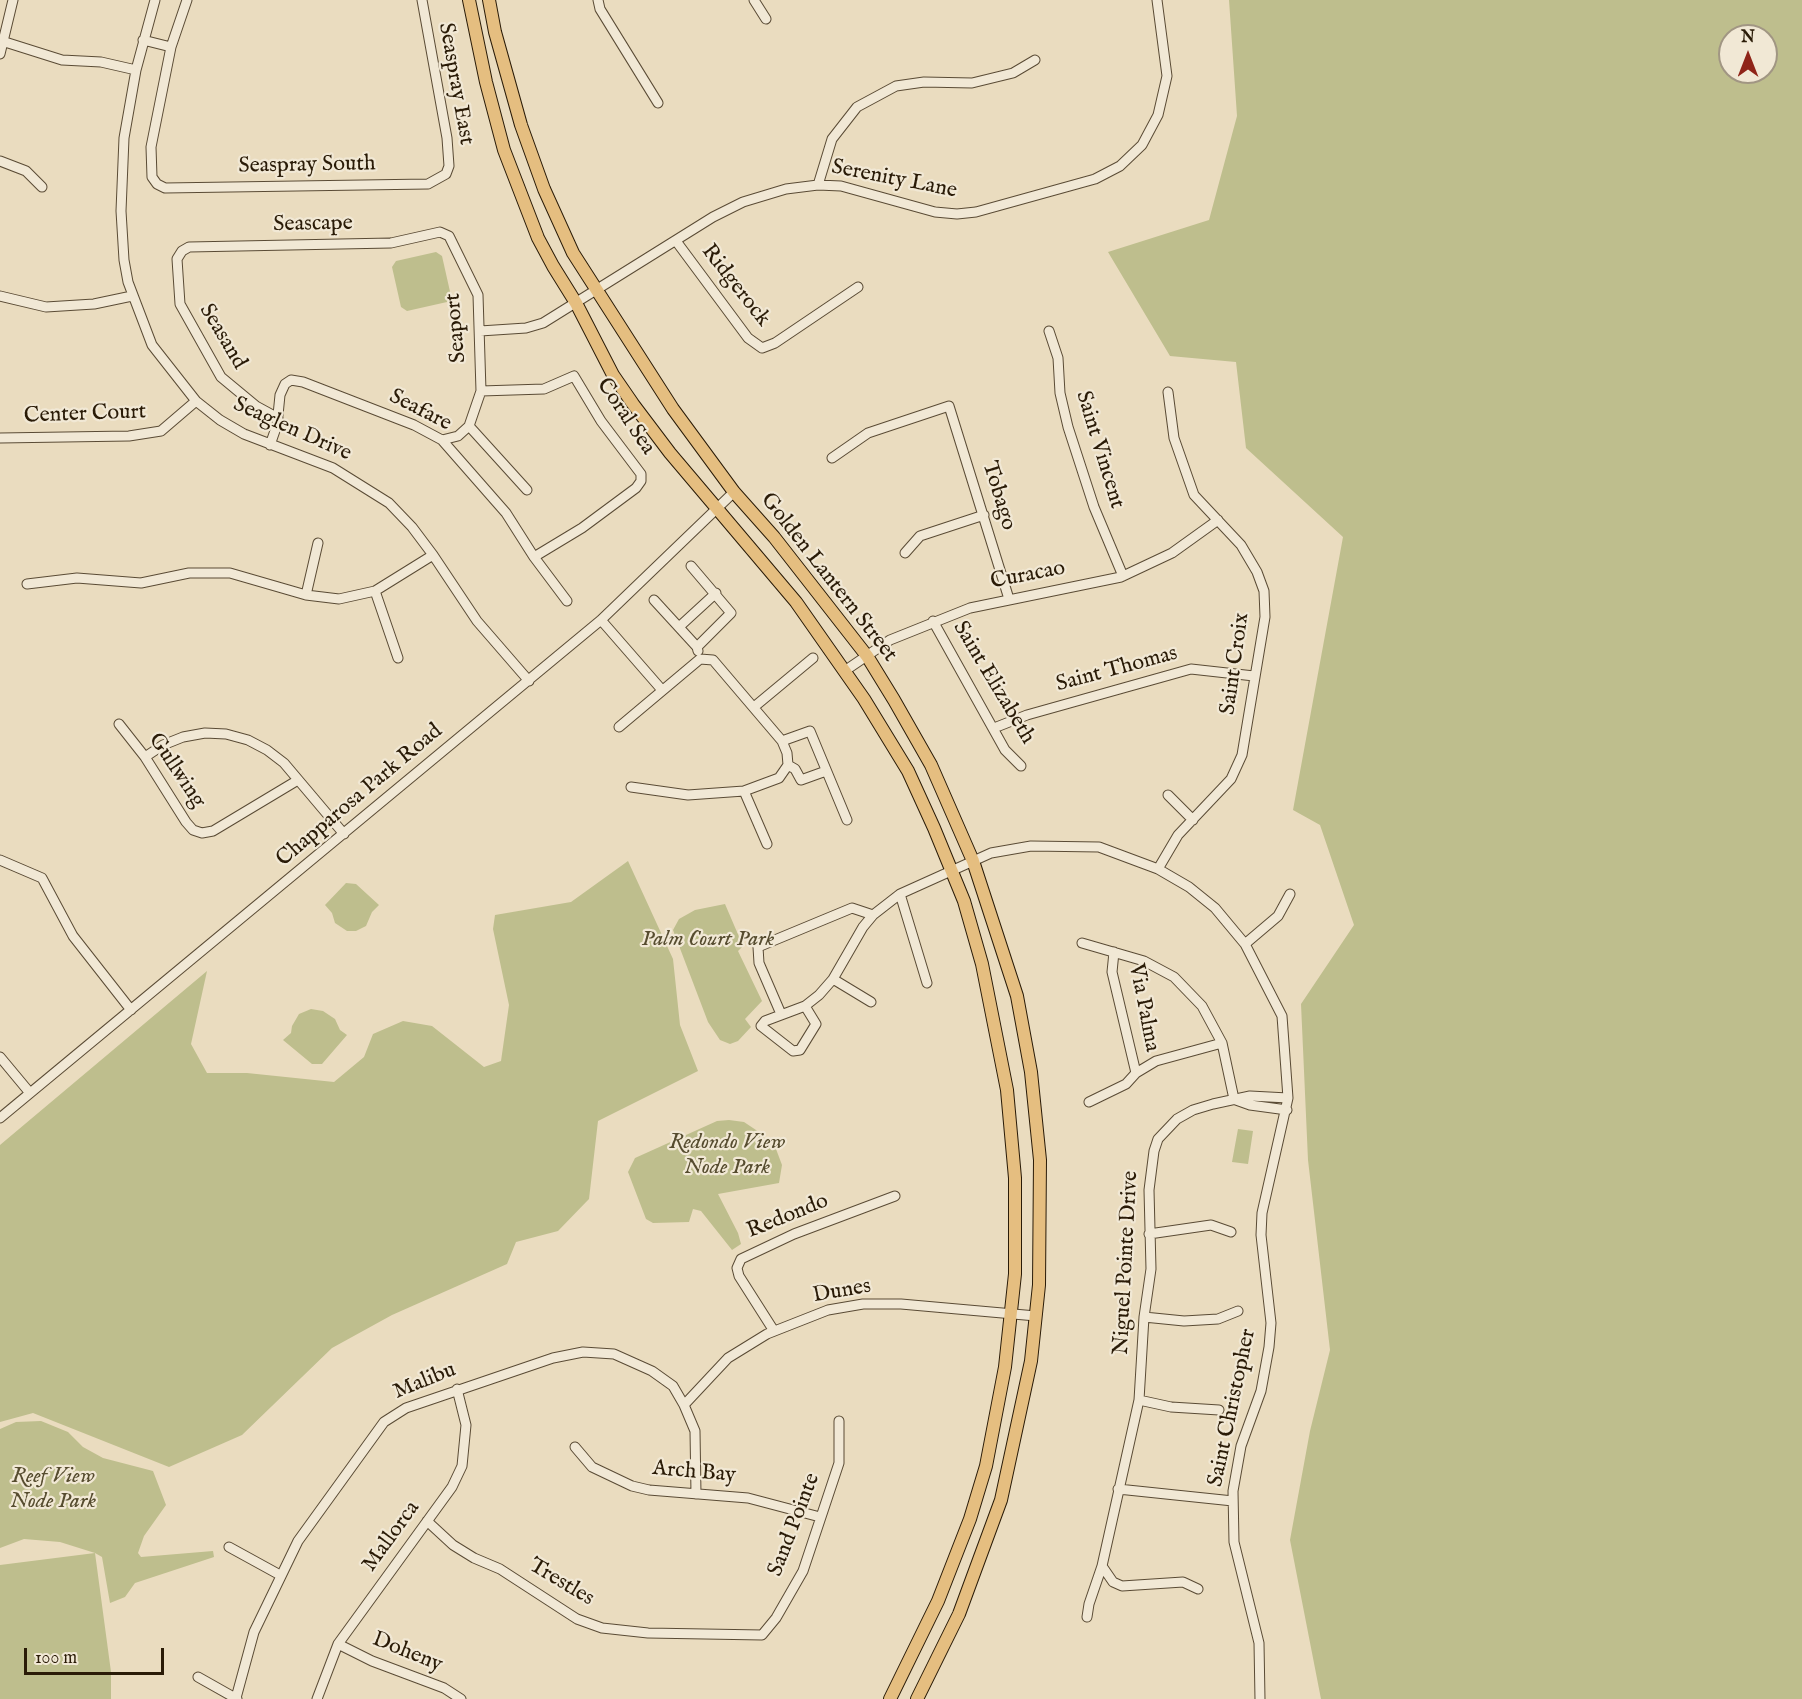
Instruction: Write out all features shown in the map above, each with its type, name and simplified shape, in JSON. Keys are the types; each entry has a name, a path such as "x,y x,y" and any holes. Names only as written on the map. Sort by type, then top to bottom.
{"main road":[{"name":"Golden Lantern Street","path":"469,0 486,82 504,150 538,238 576,303 613,375 670,453 796,602 846,670 908,771 952,870 980,954 1007,1090 1015,1190 1012,1312 1000,1402 986,1466 970,1519 938,1601 890,1699"},
{"name":"Golden Lantern Street","path":"489,0 504,66 532,157 573,253 639,359 734,492 774,537 867,656 931,765 973,861 1008,960 1025,1031 1037,1118 1041,1199 1036,1316 1031,1361 1017,1436 1001,1500 959,1614 916,1699"}],"street":[{"path":"0,54 5,42 13,0"},
{"name":"Seaglen Drive","path":"155,0 136,70 124,138 121,211 124,260 132,296 152,345 196,401 236,430 333,468 389,503 434,555 477,621 529,681"},
{"path":"143,40 171,47 187,0"},
{"name":"Seaspray East","path":"422,0 447,138 446,174"},
{"path":"598,0 600,9 658,103"},
{"path":"754,0 766,19"},
{"name":"Serenity Lane","path":"480,331 526,328 543,323 596,288 743,202 786,189 818,185 841,186 935,212 957,214 976,212 1095,179 1120,166 1142,146 1158,115 1167,76 1157,0"},
{"path":"5,42 62,60 101,62 136,70"},
{"name":"Seaspray South","path":"171,47 151,147 152,177 157,184 165,188 428,184 446,174"},
{"path":"818,185 832,139 857,107 896,86 924,82 972,83 1014,73 1035,60"},
{"path":"0,160 26,171 42,187"},
{"name":"Seascape","path":"182,251 189,247 391,243 440,232 445,233"},
{"name":"Seaport","path":"445,233 477,289 482,391 469,426"},
{"name":"Ridgerock","path":"675,241 748,338 762,348 775,343 858,286"},
{"name":"Seasand","path":"182,251 177,259 180,304 221,377 256,406 278,418"},
{"path":"0,296 46,307 94,304 132,296"},
{"name":"Saint Vincent","path":"1049,331 1058,358 1060,393 1068,427 1094,507 1123,576"},
{"name":"Coral Sea","path":"482,391 544,389 574,376 601,421 641,474 636,488 582,528 534,557"},
{"name":"Seafare","path":"270,445 278,418 280,395 285,384 291,380 303,382 414,425 442,440 506,513 534,557 567,601"},
{"name":"Saint Croix","path":"1158,868 1178,835 1231,779 1238,763 1265,617 1264,591 1257,572 1241,545 1194,495 1174,438 1168,392"},
{"name":"Center Court","path":"0,438 129,436 161,431 196,401"},
{"name":"Tobago","path":"832,458 868,433 949,406 1009,599"},
{"path":"442,440 458,436 469,426 526,490"},
{"name":"Chapparosa Park Road","path":"0,1118 601,620 734,492"},
{"path":"905,553 920,536 984,515"},
{"name":"Curacao","path":"846,670 890,640 933,621 1009,599 1123,576 1172,554 1218,520"},
{"path":"306,595 318,543"},
{"path":"27,584 77,578 141,583 189,573 230,573 306,595 339,599 375,591 434,555"},
{"path":"691,566 731,612 697,646"},
{"path":"375,591 398,658"},
{"path":"679,627 716,593"},
{"path":"654,600 697,646 700,659"},
{"path":"601,620 662,690"},
{"name":"Saint Elizabeth","path":"933,621 1005,750 1020,766"},
{"path":"754,707 813,658"},
{"path":"619,727 700,659 713,660 783,741 788,753 788,765 779,778 744,791 688,795 631,787"},
{"name":"Saint Thomas","path":"994,728 1027,715 1191,669 1254,676"},
{"name":"Gullwing","path":"119,724 145,757 186,822 193,830 202,833 213,831 298,780"},
{"path":"783,741 810,731 847,820"},
{"path":"145,757 163,745 183,737 205,733 226,734 248,740 267,750 284,763 344,834"},
{"path":"788,765 795,770 801,780 826,771"},
{"path":"744,791 767,844"},
{"path":"1168,795 1193,820"},
{"name":"Saint Christopher","path":"873,915 900,894 991,853 1031,846 1099,847 1158,868 1189,886 1215,908 1245,944 1282,1016 1287,1110 1262,1213 1262,1243 1271,1323 1269,1347 1261,1391 1246,1428 1235,1469 1233,1501 1234,1542 1258,1642 1260,1699"},
{"path":"0,860 42,878 73,936 131,1010"},
{"path":"900,894 927,983"},
{"path":"1245,944 1278,916 1290,894"},
{"path":"781,1014 759,963 758,947 852,908 873,915 833,979 819,996 805,1006 765,1021 761,1026 796,1052 816,1024 805,1006"},
{"path":"1082,943 1144,961 1174,977 1202,1006 1222,1042 1234,1099 1250,1105 1287,1110"},
{"name":"Via Palma","path":"1114,951 1112,972 1136,1072"},
{"path":"833,979 871,1002"},
{"path":"1089,1102 1126,1084 1136,1072 1170,1055 1222,1042"},
{"path":"0,1057 30,1093"},
{"name":"Niguel Pointe Drive","path":"1087,1617 1102,1566 1138,1400 1144,1317 1151,1269 1149,1234 1151,1166 1158,1138 1166,1128 1193,1110 1250,1096 1288,1098"},
{"name":"Redondo","path":"774,1331 739,1276 737,1268 741,1259 794,1234 896,1196"},
{"path":"1149,1234 1211,1225 1231,1232"},
{"name":"Dunes","path":"684,1405 729,1358 774,1331 828,1310 863,1304 942,1306 1036,1316"},
{"path":"1144,1317 1184,1321 1218,1319 1238,1311"},
{"name":"Malibu","path":"237,1699 254,1632 298,1541 384,1422 406,1408 553,1358 583,1352 614,1354 643,1366 673,1386 684,1405 694,1431 696,1494"},
{"name":"Mallorca","path":"317,1699 338,1644 452,1487 462,1466 466,1425 457,1389"},
{"path":"1138,1400 1171,1407 1219,1410"},
{"name":"Sand Pointe","path":"762,1635 776,1618 802,1571 839,1462 840,1421"},
{"name":"Arch Bay","path":"575,1447 592,1467 632,1486 748,1498 820,1518"},
{"path":"1118,1489 1233,1501"},
{"name":"Trestles","path":"427,1521 453,1545 474,1558 516,1579 577,1619 602,1628 630,1632 762,1635"},
{"path":"229,1547 280,1575"},
{"path":"1102,1566 1113,1581 1122,1586 1184,1581 1198,1589"},
{"name":"Doheny","path":"338,1644 372,1661 444,1688 461,1699"},
{"path":"198,1677 237,1699"}],"green space":[{"path":"1229,0 1802,0 1802,1699 1321,1699 1290,1540 1310,1431 1330,1350 1308,1160 1301,1004 1354,925 1320,825 1293,810 1343,537 1246,448 1236,362 1170,356 1108,252 1209,220 1237,116"},
{"path":"436,252 442,256 451,296 447,302 407,311 401,307 392,267 396,261"},
{"path":"628,861 673,959 680,1025 698,1071 598,1121 589,1199 558,1231 516,1242 507,1264 392,1315 332,1348 242,1435 169,1467 33,1413 0,1422 0,1145 207,971 191,1044 207,1073 247,1073 334,1082 364,1057 373,1034 403,1021 432,1026 484,1067 501,1061 509,1005 493,929 495,915 571,902"},
{"path":"346,883 356,884 379,905 372,912 366,926 356,931 347,931 335,923 332,913 325,905"},
{"name":"Palm Court Park","path":"725,904 743,946 738,951 762,1001 745,1019 751,1027 738,1041 730,1044 720,1040 708,1022 673,930 679,919 695,910"},
{"path":"311,1009 323,1011 335,1019 340,1030 347,1035 322,1064 312,1064 283,1040 291,1033 299,1014"},
{"name":"Redondo View Node Park","path":"717,1121 744,1122 756,1130 776,1149 782,1165 779,1183 718,1194 738,1233 741,1244 732,1250 701,1211 693,1209 689,1222 653,1223 646,1219 628,1172 635,1158"},
{"path":"1238,1129 1253,1131 1248,1164 1232,1162"},
{"name":"Reef View Node Park","path":"41,1421 68,1432 83,1447 103,1458 153,1471 166,1505 144,1536 138,1553 141,1557 213,1551 214,1557 135,1583 125,1597 110,1603 102,1557 95,1553 60,1542 24,1539 0,1548 0,1429 16,1422"},
{"path":"95,1553 111,1672 111,1699 0,1699 0,1565"}]}
